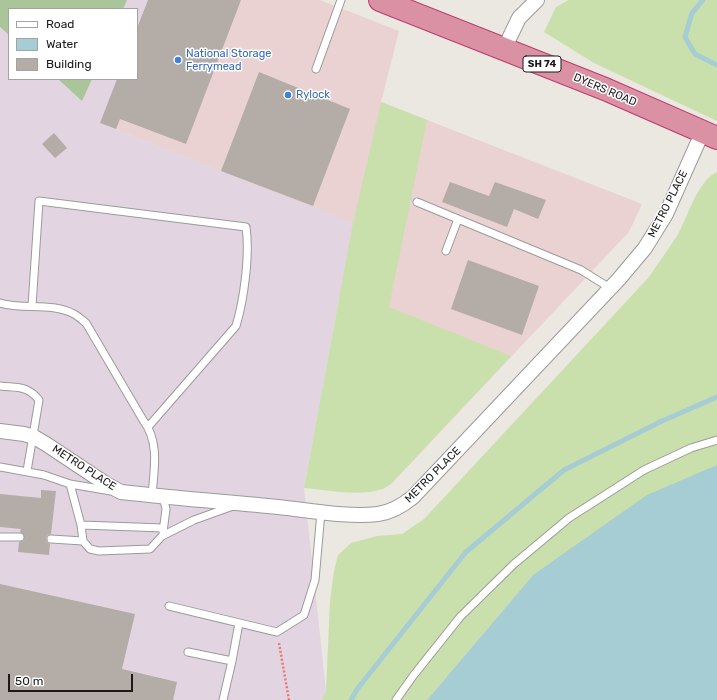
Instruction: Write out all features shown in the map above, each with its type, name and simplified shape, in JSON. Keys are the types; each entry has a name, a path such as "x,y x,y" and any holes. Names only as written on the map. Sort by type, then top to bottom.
{"highway":[{"name":"DYERS ROAD","path":"380,0 605,89 710,134"}],"street":[{"path":"504,48 519,18 537,0"},
{"name":"METRO PLACE","path":"0,431 34,437 106,484 121,492 358,515 376,514 400,507 413,497 610,288 645,248 666,214 710,134"}],"lane":[{"path":"316,69 341,0"},
{"path":"32,306 40,201 246,227 248,240 244,288 236,326 148,427"},
{"path":"417,202 581,270 610,288"},
{"path":"446,251 458,219"},
{"path":"0,303 55,308 75,314 86,323 148,427 153,439 157,496 166,509 162,536"},
{"path":"0,386 24,388 33,392 39,400 27,472"},
{"path":"396,700 460,617 514,564 569,518 644,470 691,448 717,440"},
{"path":"0,467 44,475 70,484 93,489 121,492"},
{"path":"70,484 81,525 83,541 90,549 99,551 150,549 162,536 194,520 241,503"},
{"path":"169,606 277,632 304,615 315,580 321,512"},
{"path":"81,525 164,528"},
{"path":"0,537 20,537"},
{"path":"51,539 83,541"},
{"path":"223,700 240,623"},
{"path":"188,652 232,661"}],"path":[{"path":"277,632 289,700"}],"shaded area":[{"path":"0,0 148,0 138,25 138,8 8,8 8,80 117,80 100,123 353,223 304,488 326,691 321,700 0,700"},
{"path":"148,0 320,0 399,31 381,102 642,204 629,232 392,483 383,489 369,492 358,492 339,299 221,171 100,123 117,80 138,80 138,25"}],"green space":[{"path":"0,0 127,0 123,8 8,8 8,34 0,27"},
{"path":"569,0 717,0 717,121 594,63 544,32 556,7"},
{"path":"59,80 92,80 82,101"},
{"path":"381,102 427,120 389,307 511,356 392,483 382,489 353,493 304,488 353,223"},
{"path":"717,172 717,465 533,575 427,700 321,700 326,691 330,601 338,555 351,543 377,536 402,534 424,519 649,277 677,236 698,191 710,177"}],"water":[{"path":"717,465 717,700 427,700 533,575 647,495"}],"building":[{"name":"National Storage Ferrymead","path":"148,0 241,0 186,144 120,119 116,129 100,123 117,80 138,80 138,25"},
{"path":"259,72 350,109 313,206 221,171"},
{"path":"54,133 67,148 55,158 42,144"},
{"path":"450,182 489,196 495,182 546,200 538,219 514,209 507,227 442,202"},
{"path":"468,260 539,286 522,335 451,309"},
{"path":"41,490 56,491 51,534 46,538 47,542 50,544 49,555 18,552 19,542 24,540 24,535 20,532 21,529 0,527 0,494 41,498"},
{"path":"0,584 135,614 122,669 177,682 173,700 0,700"}],"waterway":[{"path":"703,0 692,13 685,37 695,54 717,65"},
{"path":"351,700 358,688 466,552 564,470 662,421 717,397"}],"place":[{"name":"National Storage Ferrymead","path":"178,60"},
{"name":"Rylock","path":"288,95"}]}
